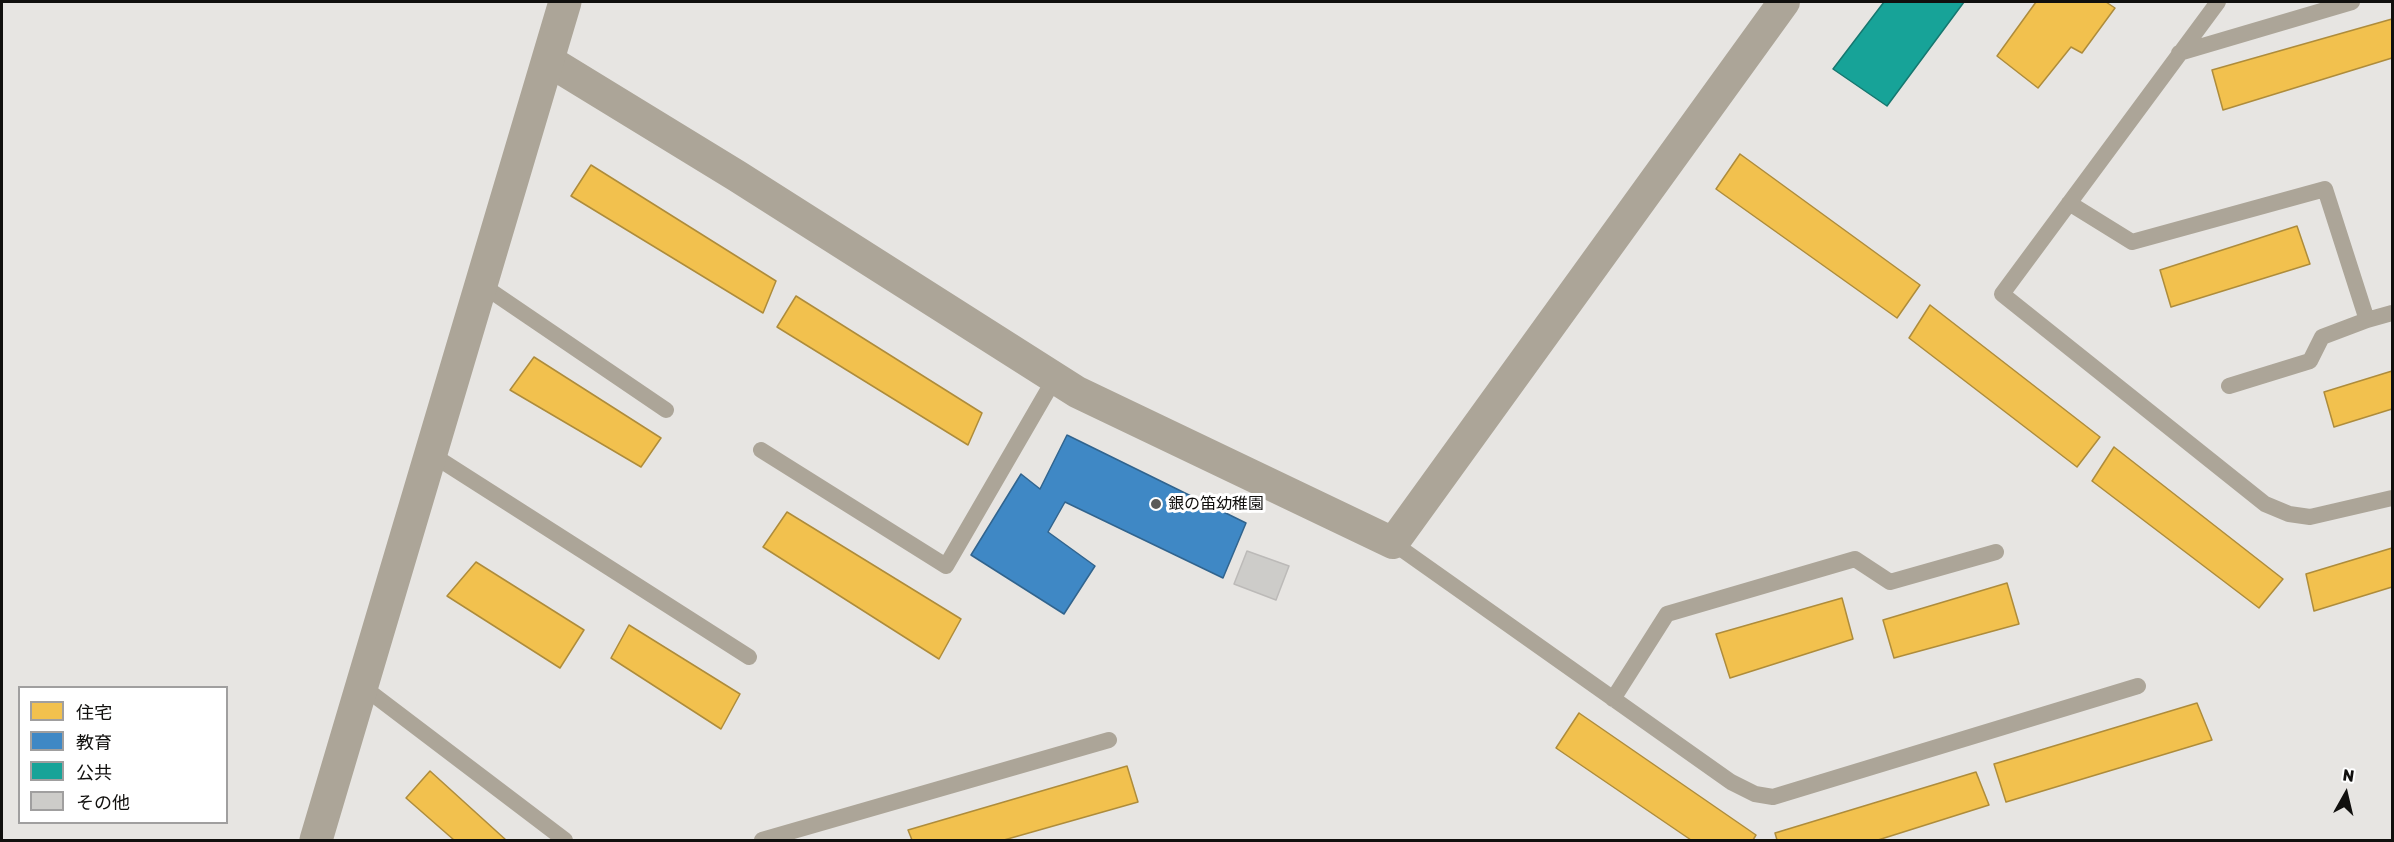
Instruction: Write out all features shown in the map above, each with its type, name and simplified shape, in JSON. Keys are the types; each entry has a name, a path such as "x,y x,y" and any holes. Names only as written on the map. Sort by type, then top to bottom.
{"street":[{"path":"316,840 565,2"},
{"path":"549,61 737,176 1077,392 1393,543 1784,2"}],"lane":[{"path":"2218,2 2002,294 2265,504 2289,514 2310,517 2392,498"},
{"path":"2180,53 2352,2"},
{"path":"2069,203 2132,242 2325,189 2367,320"},
{"path":"482,285 666,410"},
{"path":"2229,386 2310,361 2322,337 2392,312"},
{"path":"760,450 946,566 1055,378"},
{"path":"431,454 749,657"},
{"path":"1393,543 1731,782 1755,794 1773,797 2138,686"},
{"path":"1613,699 1667,614 1855,559 1890,582 1996,552"},
{"path":"362,686 566,840"},
{"path":"762,840 1108,740"}],"building: 住宅":[{"path":"2036,2 2106,2 2115,8 2082,53 2071,47 2038,88 1997,56"},
{"path":"2392,19 2392,58 2223,110 2212,70"},
{"path":"1740,154 1920,285 1897,318 1716,189"},
{"path":"591,165 776,281 763,313 571,196"},
{"path":"2297,226 2310,264 2171,307 2160,270"},
{"path":"796,296 982,413 968,445 777,327"},
{"path":"1930,305 2100,437 2077,467 1909,338"},
{"path":"534,357 661,438 641,467 510,390"},
{"path":"2392,371 2392,409 2334,427 2324,392"},
{"path":"2114,447 2283,579 2259,608 2092,481"},
{"path":"787,512 961,619 939,659 763,547"},
{"path":"2392,548 2392,587 2314,611 2306,574"},
{"path":"476,562 584,630 560,668 447,596"},
{"path":"2007,583 2019,624 1894,658 1883,620"},
{"path":"1842,598 1853,639 1730,678 1716,634"},
{"path":"629,625 740,694 721,729 611,658"},
{"path":"2197,703 2212,740 2006,802 1994,764"},
{"path":"1579,713 1756,835 1753,840 1691,840 1556,748"},
{"path":"1127,766 1138,802 1004,840 912,840 908,830"},
{"path":"430,771 506,840 454,840 406,798"},
{"path":"1976,772 1989,805 1878,840 1777,840 1775,833"}],"building: 教育":[{"path":"1067,435 1246,523 1223,578 1065,502 1048,532 1095,566 1064,614 971,555 1021,474 1040,489"}],"building: 公共":[{"path":"1884,2 1964,2 1887,106 1833,69"}],"building: その他":[{"path":"1247,551 1289,566 1276,600 1234,584"}],"place":[{"name":"銀の笛幼稚園","path":"1156,504"}]}
